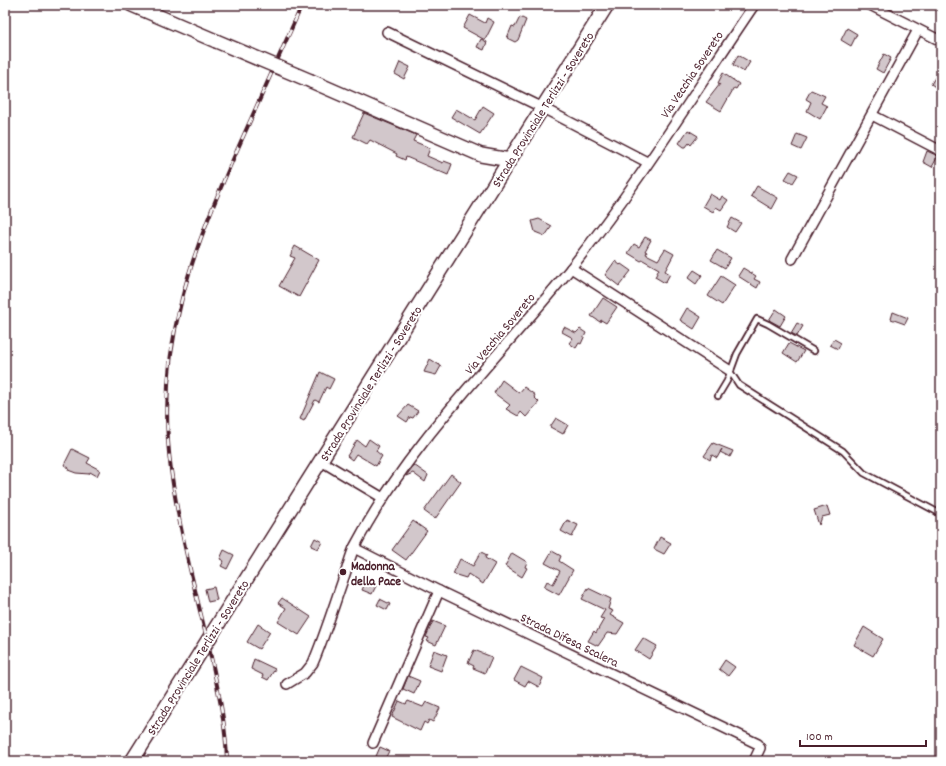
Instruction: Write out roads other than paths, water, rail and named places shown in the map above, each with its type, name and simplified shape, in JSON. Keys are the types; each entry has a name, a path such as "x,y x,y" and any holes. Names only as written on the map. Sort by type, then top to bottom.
{"street":[{"path":"132,5 481,155 510,160"},
{"name":"Strada Provinciale Terlizzi - Sovereto","path":"132,761 607,5"},
{"name":"Via Vecchia Sovereto","path":"287,684 305,673 313,663 354,548 383,498 412,456 444,415 571,268 634,184 647,162 754,5"},
{"path":"870,5 941,41"},
{"path":"792,259 918,30"},
{"path":"387,32 647,162"},
{"path":"872,115 941,151"},
{"path":"481,155 502,172"},
{"path":"571,268 729,370"},
{"path":"321,461 383,498"},
{"name":"Strada Difesa Scalera","path":"354,548 439,591 758,744 760,748 754,761"},
{"path":"373,743 439,591"}],"lane":[{"path":"718,396 727,381 729,370 757,319 814,351"},
{"path":"729,370 739,385 843,450 864,473 941,514"}],"railway":[{"path":"227,761 225,733 218,690 174,492 167,425 168,381 173,340 182,299 194,259 224,180 302,5"}],"place":[{"name":"Madonna della Pace","path":"343,572"}]}
